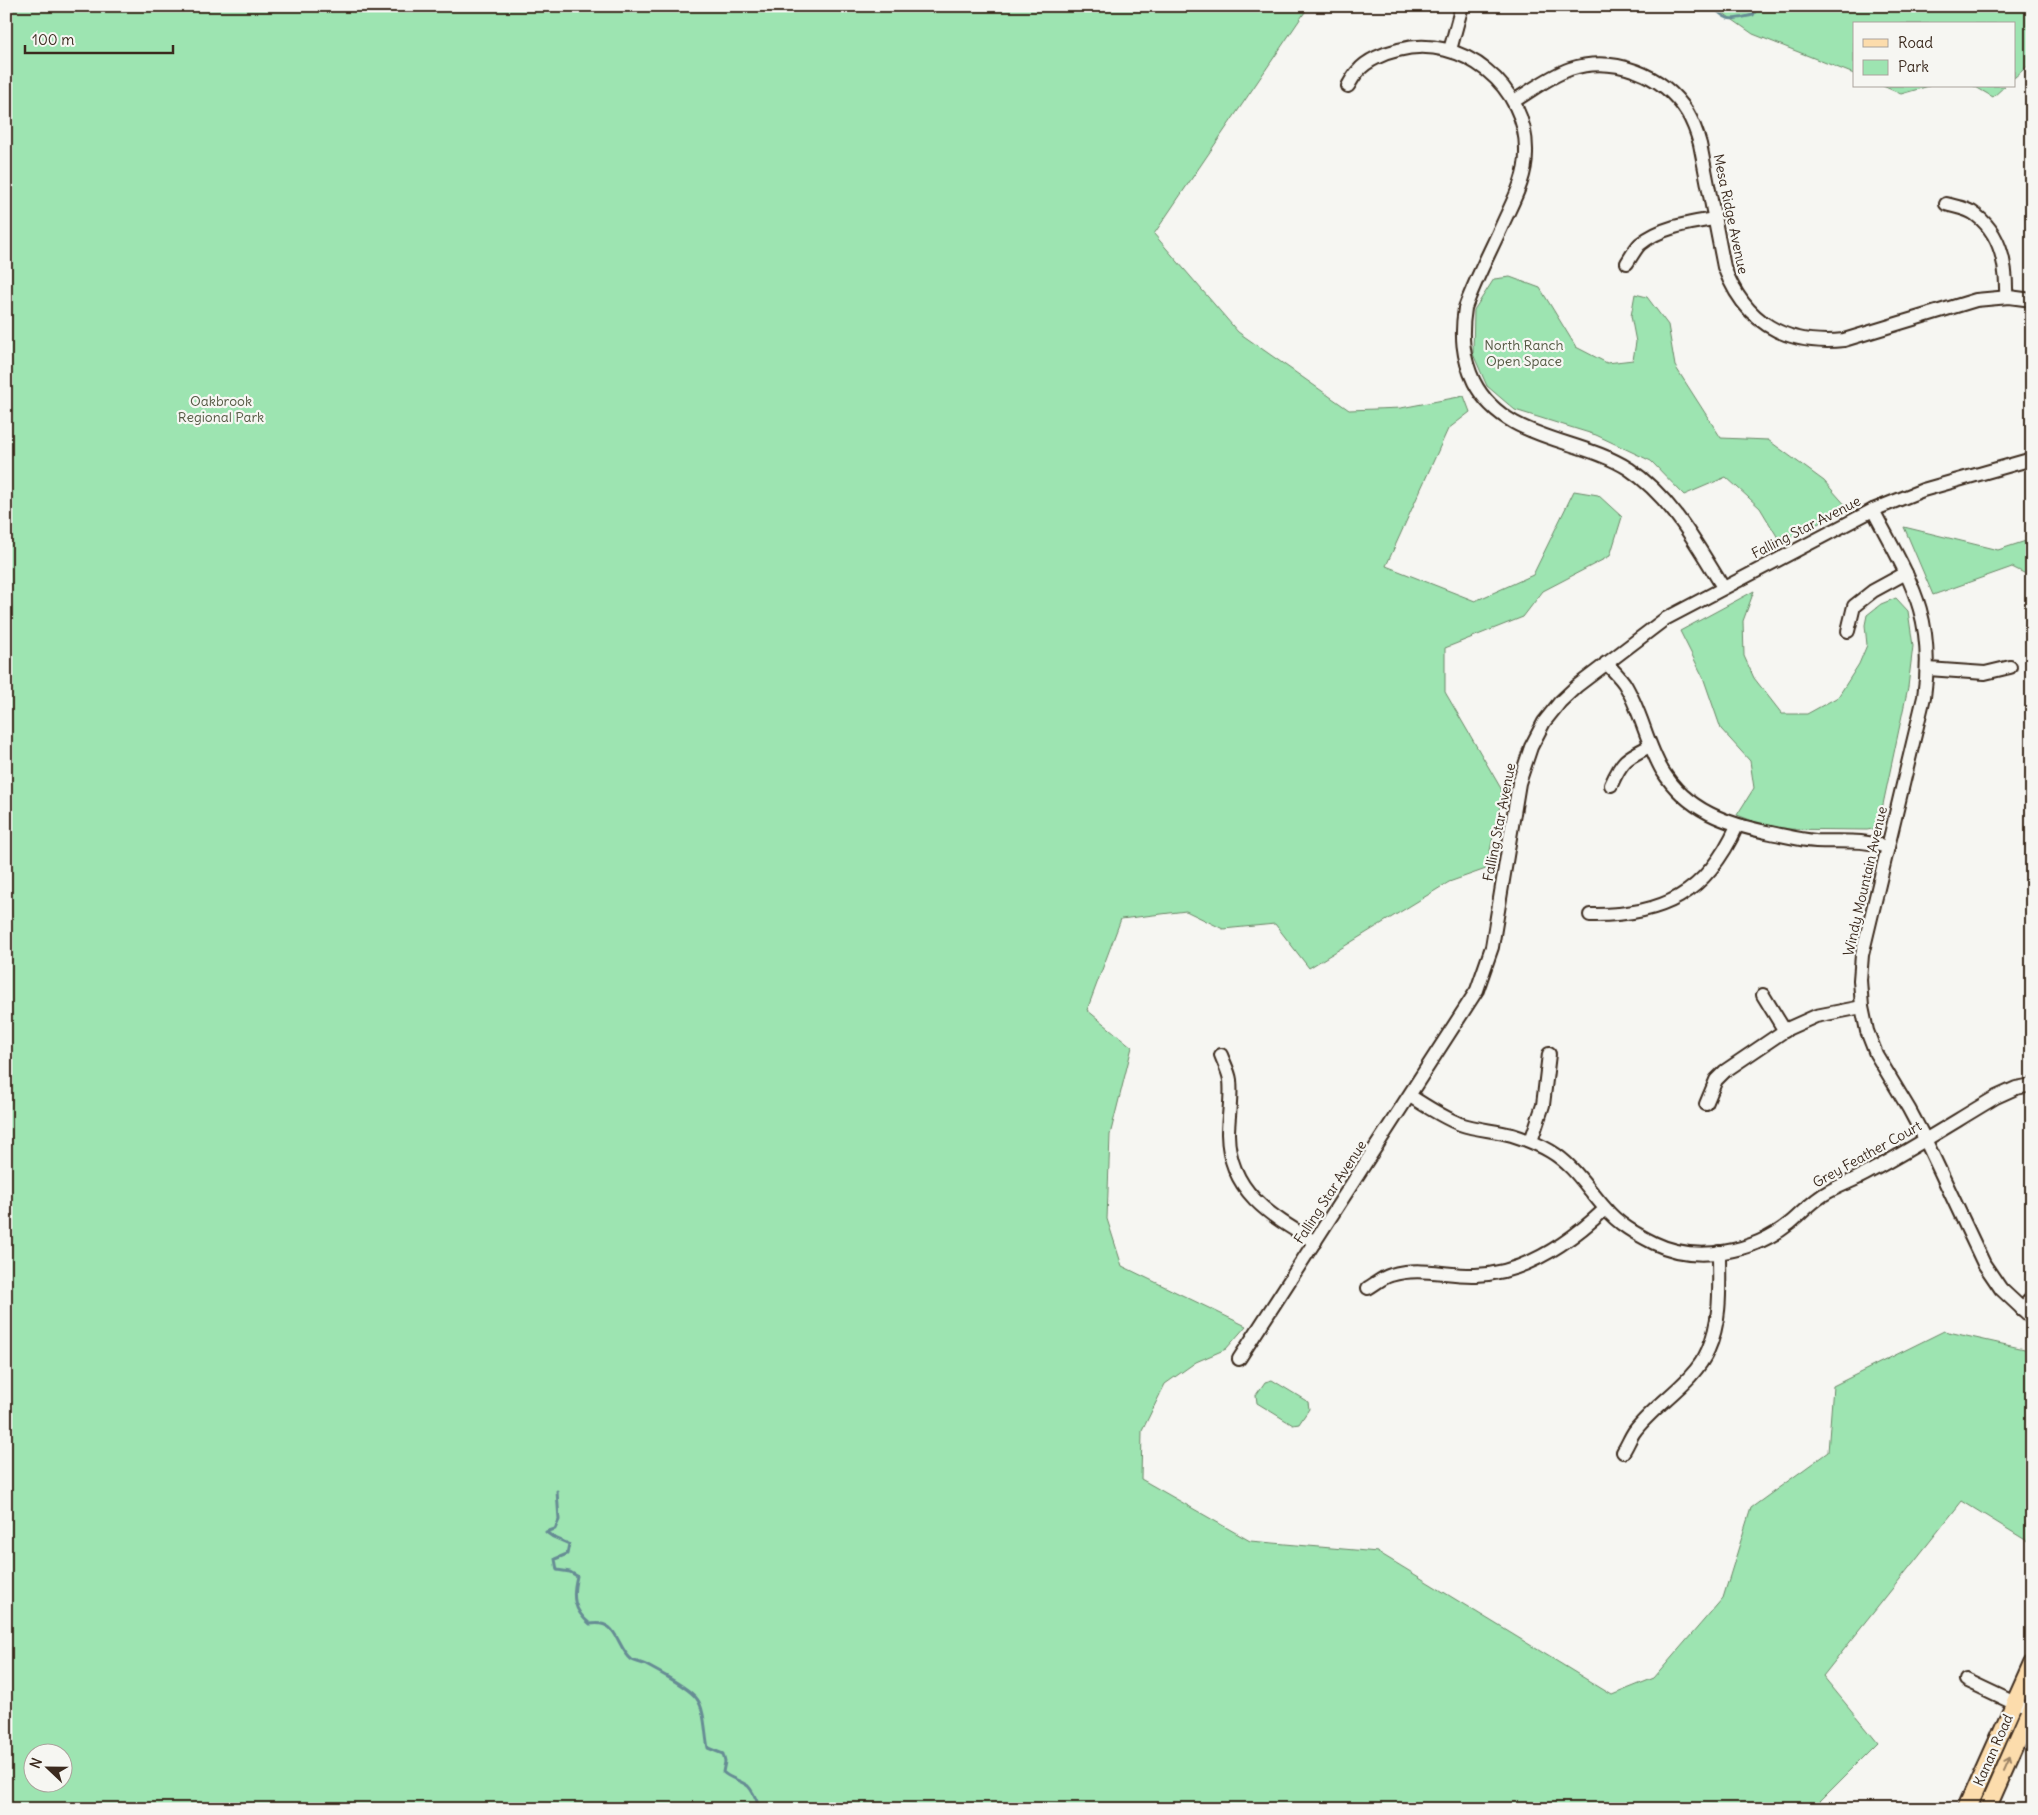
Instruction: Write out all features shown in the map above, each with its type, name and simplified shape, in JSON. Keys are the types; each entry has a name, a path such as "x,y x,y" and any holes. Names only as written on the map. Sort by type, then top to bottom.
{"main road":[{"name":"Kanan Road","path":"1967,1809 2032,1664"},
{"name":"Kanan Road","path":"1987,1809 2031,1708"}],"street":[{"path":"1450,50 1462,6"},
{"path":"1348,86 1359,70 1389,52 1420,46 1450,50 1472,60 1489,71 1502,84 1514,101 1521,118 1525,135 1525,168 1518,191 1465,308 1462,342 1470,373 1486,400 1512,422 1605,456 1628,469 1648,484 1677,515 1723,587"},
{"name":"Mesa Ridge Avenue","path":"1514,101 1559,74 1588,65 1620,66 1638,71 1654,79 1677,99 1694,125 1700,144 1724,267 1730,284 1751,312 1765,324 1780,333 1798,339 1823,342 1844,340 1976,300 2006,297 2032,300"},
{"path":"1946,204 1975,214 1991,230 1999,245 2004,262 2006,297"},
{"path":"1627,263 1640,245 1657,234 1677,226 1714,219"},
{"name":"Falling Star Avenue","path":"1239,1360 1470,1004 1485,972 1492,947 1519,783 1530,747 1544,722 1560,702 1606,663 1665,619 1723,587 1873,510 1923,490 2032,459"},
{"name":"Windy Mountain Avenue","path":"1873,510 1906,573 1924,618 1928,669 1924,697 1862,955 1860,980 1862,1007 1867,1031 1876,1054 1925,1140 1984,1264 2001,1289 2032,1318"},
{"path":"1848,631 1854,606 1872,591 1906,573"},
{"path":"1606,663 1623,681 1633,699 1650,746 1663,771 1677,790 1690,802 1737,826 1803,840 1857,840 1888,846"},
{"path":"1928,669 1984,673 2010,667"},
{"path":"1610,784 1619,766 1629,756 1650,746"},
{"path":"1590,915 1618,916 1641,912 1661,906 1681,896 1700,882 1714,866 1727,847 1737,826"},
{"path":"1763,995 1785,1030"},
{"path":"1706,1104 1716,1080 1725,1071 1785,1030 1816,1016 1862,1007"},
{"path":"1531,1142 1543,1105 1549,1054"},
{"path":"1221,1055 1230,1080 1228,1137 1231,1157 1237,1174 1249,1195 1264,1210 1315,1242"},
{"name":"Grey Feather Court","path":"1410,1096 1460,1124 1480,1130 1511,1135 1552,1152 1570,1167 1605,1209 1629,1230 1656,1244 1686,1252 1719,1252 1745,1247 1769,1237 1789,1224 1826,1192 1868,1173 1996,1097 2016,1088 2032,1085"},
{"path":"1368,1288 1390,1275 1410,1271 1431,1270 1475,1275 1513,1268 1532,1260 1571,1238 1605,1209"},
{"path":"1624,1452 1634,1432 1690,1376 1708,1352 1715,1332 1719,1302 1719,1252"},
{"path":"2022,1309 2032,1297"},
{"path":"1966,1680 2014,1703 2031,1708"}],"green space":[{"name":"Oakbrook Regional Park","path":"6,6 1309,6 1154,234 1238,332 1349,410 1401,408 1464,396 1470,412 1448,429 1386,566 1475,601 1533,575 1574,491 1598,495 1622,517 1610,556 1543,591 1523,617 1445,648 1445,692 1503,792 1486,869 1449,882 1309,968 1275,924 1223,929 1186,911 1121,919 1087,1010 1132,1047 1110,1135 1107,1219 1122,1266 1246,1326 1226,1349 1196,1362 1165,1384 1142,1431 1141,1479 1250,1541 1378,1552 1612,1695 1654,1678 1723,1598 1751,1508 1828,1452 1833,1386 1944,1331 2029,1350 2032,1353 2032,1544 1962,1501 1823,1676 1878,1743 1819,1802 1819,1809 6,1809"},
{"path":"1713,6 2032,6 2032,62 2016,76 2016,22 1853,22 1853,74 1753,34"},
{"path":"1888,88 1922,88 1901,94"},
{"path":"1977,88 2003,88 1993,97"},
{"name":"North Ranch Open Space","path":"1510,277 1540,288 1576,347 1607,363 1633,360 1636,342 1631,316 1635,294 1647,297 1668,325 1675,366 1721,438 1768,440 1824,481 1848,508 1781,543 1760,508 1726,477 1684,495 1651,461 1596,435 1515,410 1487,386 1473,354 1474,310 1494,279"},
{"path":"1904,527 1998,550 2032,539 2032,577 2012,567 1933,595"},
{"path":"1754,591 1743,621 1744,656 1754,678 1782,714 1807,714 1838,697 1859,664 1867,645 1865,625 1867,615 1881,604 1896,598 1908,611 1913,646 1908,687 1878,828 1867,830 1774,829 1737,815 1754,788 1750,761 1721,729 1703,677 1680,631"},
{"path":"1272,1380 1308,1402 1309,1409 1299,1424 1293,1425 1257,1403 1256,1395 1265,1382"}],"waterway":[{"path":"1712,6 1726,18 1730,19 1753,15 1758,6"},
{"path":"557,1491 559,1520 555,1529 546,1532 569,1544 567,1554 555,1559 557,1570 570,1572 577,1576 574,1596 580,1613 590,1624 599,1624 612,1630 622,1648 632,1660 666,1676 681,1685 697,1699 702,1709 708,1748 723,1754 725,1762 723,1772 748,1786 754,1794 760,1809"}]}
